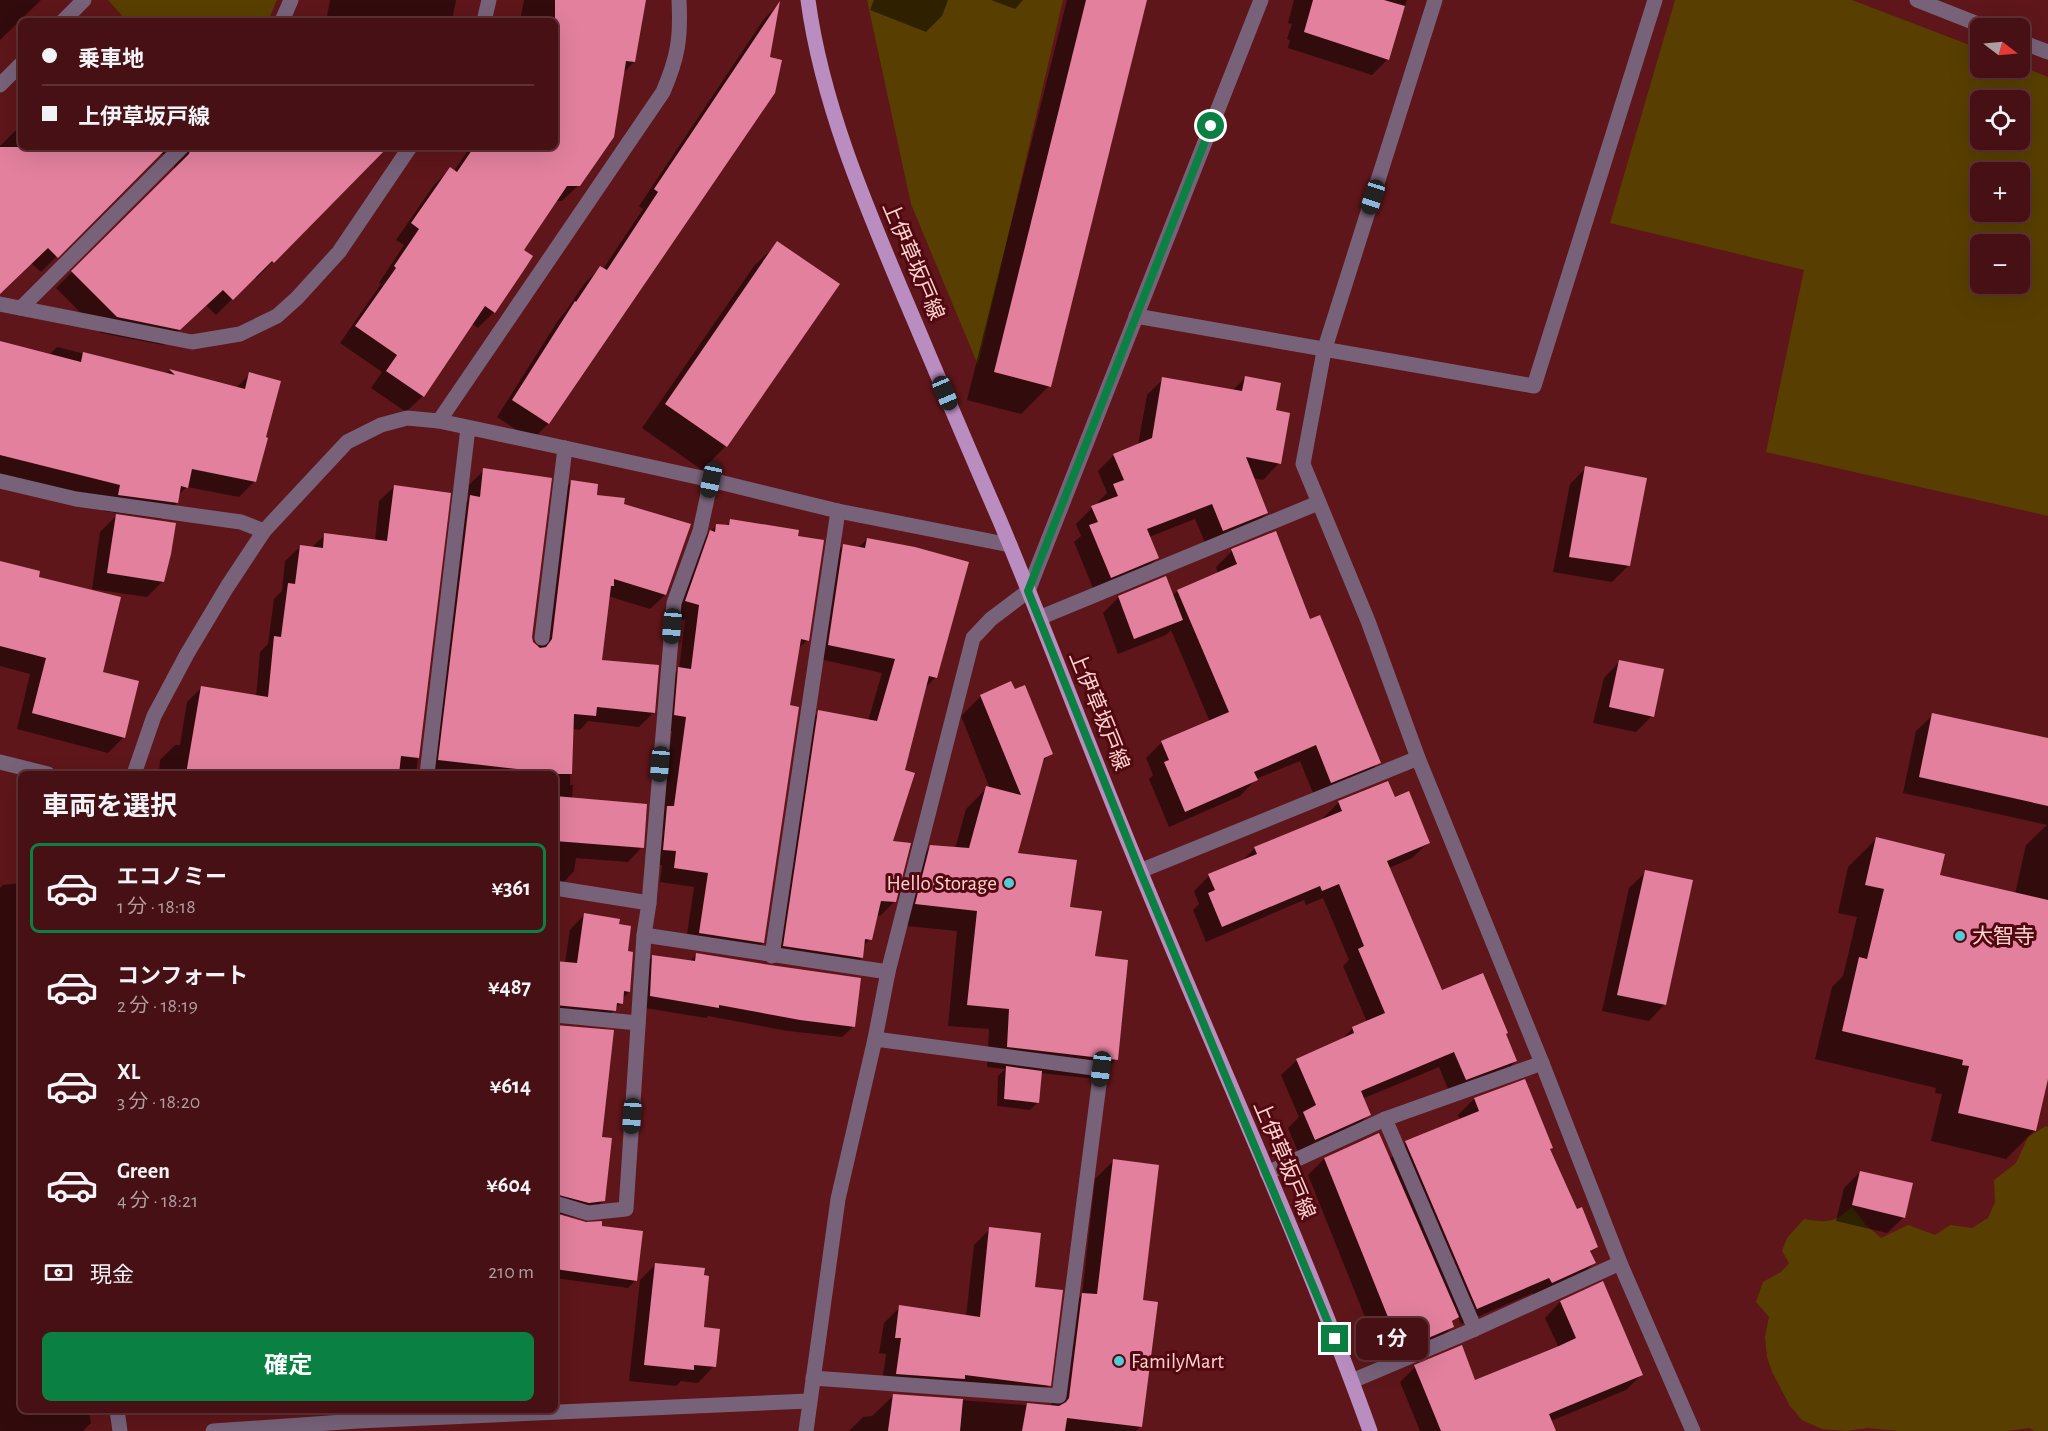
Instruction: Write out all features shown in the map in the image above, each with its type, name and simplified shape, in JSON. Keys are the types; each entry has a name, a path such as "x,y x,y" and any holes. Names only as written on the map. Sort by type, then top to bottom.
{"main road":[{"name":"上伊草坂戸線","path":"808,0 813,36 837,124 871,219 1010,545 1140,871 1267,1173 1352,1381 1370,1431"}],"street":[{"path":"66,18 84,0"},
{"path":"283,18 291,0"},
{"path":"485,18 489,0"},
{"path":"439,421 663,92 674,66 681,32 679,0"},
{"path":"806,1431 838,1199 888,972 973,638 991,619 1028,591 1261,0"},
{"path":"1436,0 1324,351 1303,464 1368,621 1418,758 1542,1063 1620,1263 1693,1431"},
{"path":"1136,316 1324,351 1534,386 1655,0"},
{"path":"1917,0 1970,21"},
{"path":"2030,45 2048,52"},
{"path":"0,85 18,67"},
{"path":"21,308 179,150"},
{"path":"0,304 192,342 240,334 277,316 297,298 339,252 408,150"},
{"path":"135,771 154,716 227,587 264,531 347,442 381,425 407,418 439,421 711,480 838,511 1010,545"},
{"path":"427,771 468,428"},
{"path":"542,638 565,448"},
{"path":"558,1204 588,1212 626,1209 644,935 649,903 674,603 700,531 711,480"},
{"path":"0,481 76,499 241,522 264,531"},
{"path":"1039,618 1318,503"},
{"path":"772,956 838,511"},
{"path":"1140,871 1418,758"},
{"path":"0,762 36,771"},
{"path":"558,888 649,903"},
{"path":"644,935 888,972"},
{"path":"558,1015 638,1023"},
{"path":"813,1378 1059,1396 1101,1069 875,1039"},
{"path":"1267,1173 1385,1119 1542,1063"},
{"path":"1385,1119 1475,1329"},
{"path":"1352,1381 1475,1329 1620,1263"},
{"path":"558,1409 809,1401"},
{"path":"117,1413 120,1431"},
{"path":"213,1431 358,1416 448,1413"}],"shaded area":[{"path":"108,0 277,0 269,18 124,18"},
{"path":"867,0 1063,0 978,365 911,204"},
{"path":"1675,0 1852,0 1970,45 1970,78 2030,78 2030,70 2048,77 2048,516 1766,452 1804,270 1610,223"},
{"path":"2048,1127 2048,1431 2034,1431 2029,1428 2008,1431 1898,1431 1867,1428 1847,1431 1822,1429 1802,1420 1790,1406 1772,1372 1767,1357 1765,1337 1769,1317 1756,1302 1763,1282 1781,1272 1789,1263 1782,1251 1787,1238 1804,1219 1819,1221 1835,1219 1852,1207 1866,1225 1881,1238 1908,1225 1935,1235 1950,1225 1972,1228 1988,1218 1995,1202 1994,1180 2016,1163 2028,1137"}],"building":[{"path":"555,0 646,0 635,62 626,61 614,137 580,186 567,186 524,250 533,256 495,313 485,306 424,397 386,371 397,355 355,326 396,268 394,266 419,229 411,223 450,167 457,172 472,150 558,150 558,18 555,18"},
{"path":"1086,0 1147,0 1051,387 994,372"},
{"path":"1313,0 1384,0 1405,6 1389,60 1304,32"},
{"path":"780,1 770,57 782,60 775,93 549,424 512,400 600,266 607,270 658,192 654,189"},
{"path":"0,147 18,147 18,150 165,150 58,258 48,248 0,294"},
{"path":"190,150 385,150 274,263 272,261 233,300 223,290 180,330 117,317 71,271 189,154"},
{"path":"777,241 840,284 727,447 665,404"},
{"path":"0,341 81,362 83,352 175,375 169,369 245,389 249,372 281,381 256,482 192,469 188,488 181,486 178,503 118,495 120,485 0,455"},
{"path":"1245,376 1281,383 1276,410 1290,413 1281,464 1246,457 1268,513 1223,531 1212,504 1147,529 1159,558 1111,578 1089,525 1098,522 1091,506 1118,496 1113,484 1124,480 1113,454 1152,438 1162,377 1242,391"},
{"path":"1585,466 1647,478 1630,566 1569,557"},
{"path":"483,468 552,478 532,637 533,642 540,648 546,647 552,639 571,480 598,484 597,495 625,498 624,504 691,524 666,595 614,579 614,586 611,586 602,660 659,665 655,713 597,707 596,716 574,714 572,774 558,774 558,771 517,771 517,769 438,760 470,495 480,497"},
{"path":"394,485 451,493 419,758 401,756 399,771 187,771 201,686 268,697 274,636 281,637 288,583 295,584 300,545 323,548 324,533 387,541"},
{"path":"116,514 176,523 164,582 107,573"},
{"path":"730,519 799,530 798,536 824,540 809,641 801,639 790,705 799,707 764,943 699,933 708,873 674,868 676,851 663,850 667,806 674,806 686,717 674,715 678,667 691,669 699,605 685,601 710,530 715,532 716,524 729,525"},
{"path":"1276,531 1310,619 1320,615 1381,763 1331,783 1316,745 1254,772 1258,780 1185,812 1164,762 1169,760 1161,741 1229,712 1177,590 1237,564 1231,549"},
{"path":"867,538 915,547 969,562 937,678 929,676 905,770 915,773 893,841 911,843 896,902 881,901 872,940 865,939 863,958 783,946 818,710 877,721 895,659 828,645 843,544 865,548"},
{"path":"0,561 40,571 39,577 121,597 103,672 139,681 125,738 32,713 46,658 0,646"},
{"path":"1166,576 1183,620 1134,639 1118,596"},
{"path":"1619,660 1664,669 1654,717 1609,707"},
{"path":"1011,681 1015,689 1025,685 1053,754 1044,758 1018,853 1077,860 1070,907 1102,911 1095,956 1128,960 1118,1060 1007,1047 1009,1009 967,1005 977,911 915,904 930,845 969,848 986,786 1021,795 980,695"},
{"path":"1932,713 2048,738 2048,806 1919,777"},
{"path":"1388,781 1395,797 1409,791 1430,843 1387,861 1442,990 1483,973 1517,1061 1466,1080 1454,1052 1361,1091 1371,1115 1315,1140 1303,1112 1316,1105 1296,1059 1354,1033 1352,1027 1385,1013 1358,949 1364,946 1339,884 1322,891 1320,886 1222,927 1208,893 1215,890 1208,874 1257,854 1254,847 1342,811 1338,801"},
{"path":"558,796 647,804 644,848 558,841"},
{"path":"1876,837 1945,854 1940,875 2048,900 2048,1079 2036,1131 1958,1113 1969,1066 1962,1065 1963,1060 1842,1031 1859,957 1867,959 1884,889 1865,885"},
{"path":"1645,870 1693,880 1666,1005 1617,995"},
{"path":"584,913 620,919 619,924 631,926 628,951 633,952 630,992 624,991 623,1004 617,1003 616,1011 558,1005 558,961 577,963"},
{"path":"696,953 861,978 855,1027 650,996 652,955 695,961"},
{"path":"558,1025 614,1030 602,1137 612,1138 605,1201 589,1203 558,1195"},
{"path":"1006,1066 1042,1071 1039,1103 1004,1099"},
{"path":"1525,1079 1553,1148 1550,1149 1577,1209 1582,1207 1598,1247 1590,1251 1596,1263 1552,1283 1549,1278 1477,1309 1405,1141 1479,1111 1474,1098"},
{"path":"1379,1133 1459,1317 1452,1321 1454,1327 1407,1347 1406,1344 1400,1347 1324,1158"},
{"path":"1113,1159 1159,1165 1143,1300 1158,1302 1142,1427 1067,1418 1065,1431 1022,1431 1027,1403 1059,1406 1069,1398 1082,1293 1097,1294"},
{"path":"1860,1171 1913,1183 1905,1218 1852,1205"},
{"path":"558,1214 586,1222 602,1221 602,1226 643,1231 637,1281 558,1269"},
{"path":"989,1227 1041,1233 1035,1287 1063,1290 1051,1386 965,1375 965,1379 896,1374 901,1338 895,1338 899,1305 980,1317"},
{"path":"655,1263 705,1268 704,1275 709,1276 704,1327 720,1329 716,1367 694,1365 694,1370 644,1365"},
{"path":"1603,1281 1643,1375 1549,1414 1556,1431 1441,1431 1414,1365 1462,1345 1475,1380 1559,1346 1576,1338 1560,1301"},
{"path":"893,1394 963,1399 960,1431 888,1431"}],"place":[{"name":"Hello Storage","path":"1009,883"},
{"name":"大智寺","path":"1960,936"},
{"name":"FamilyMart","path":"1119,1361"}],"route":[{"path":"1211,126 1028,591 1140,871 1335,1339"}]}
